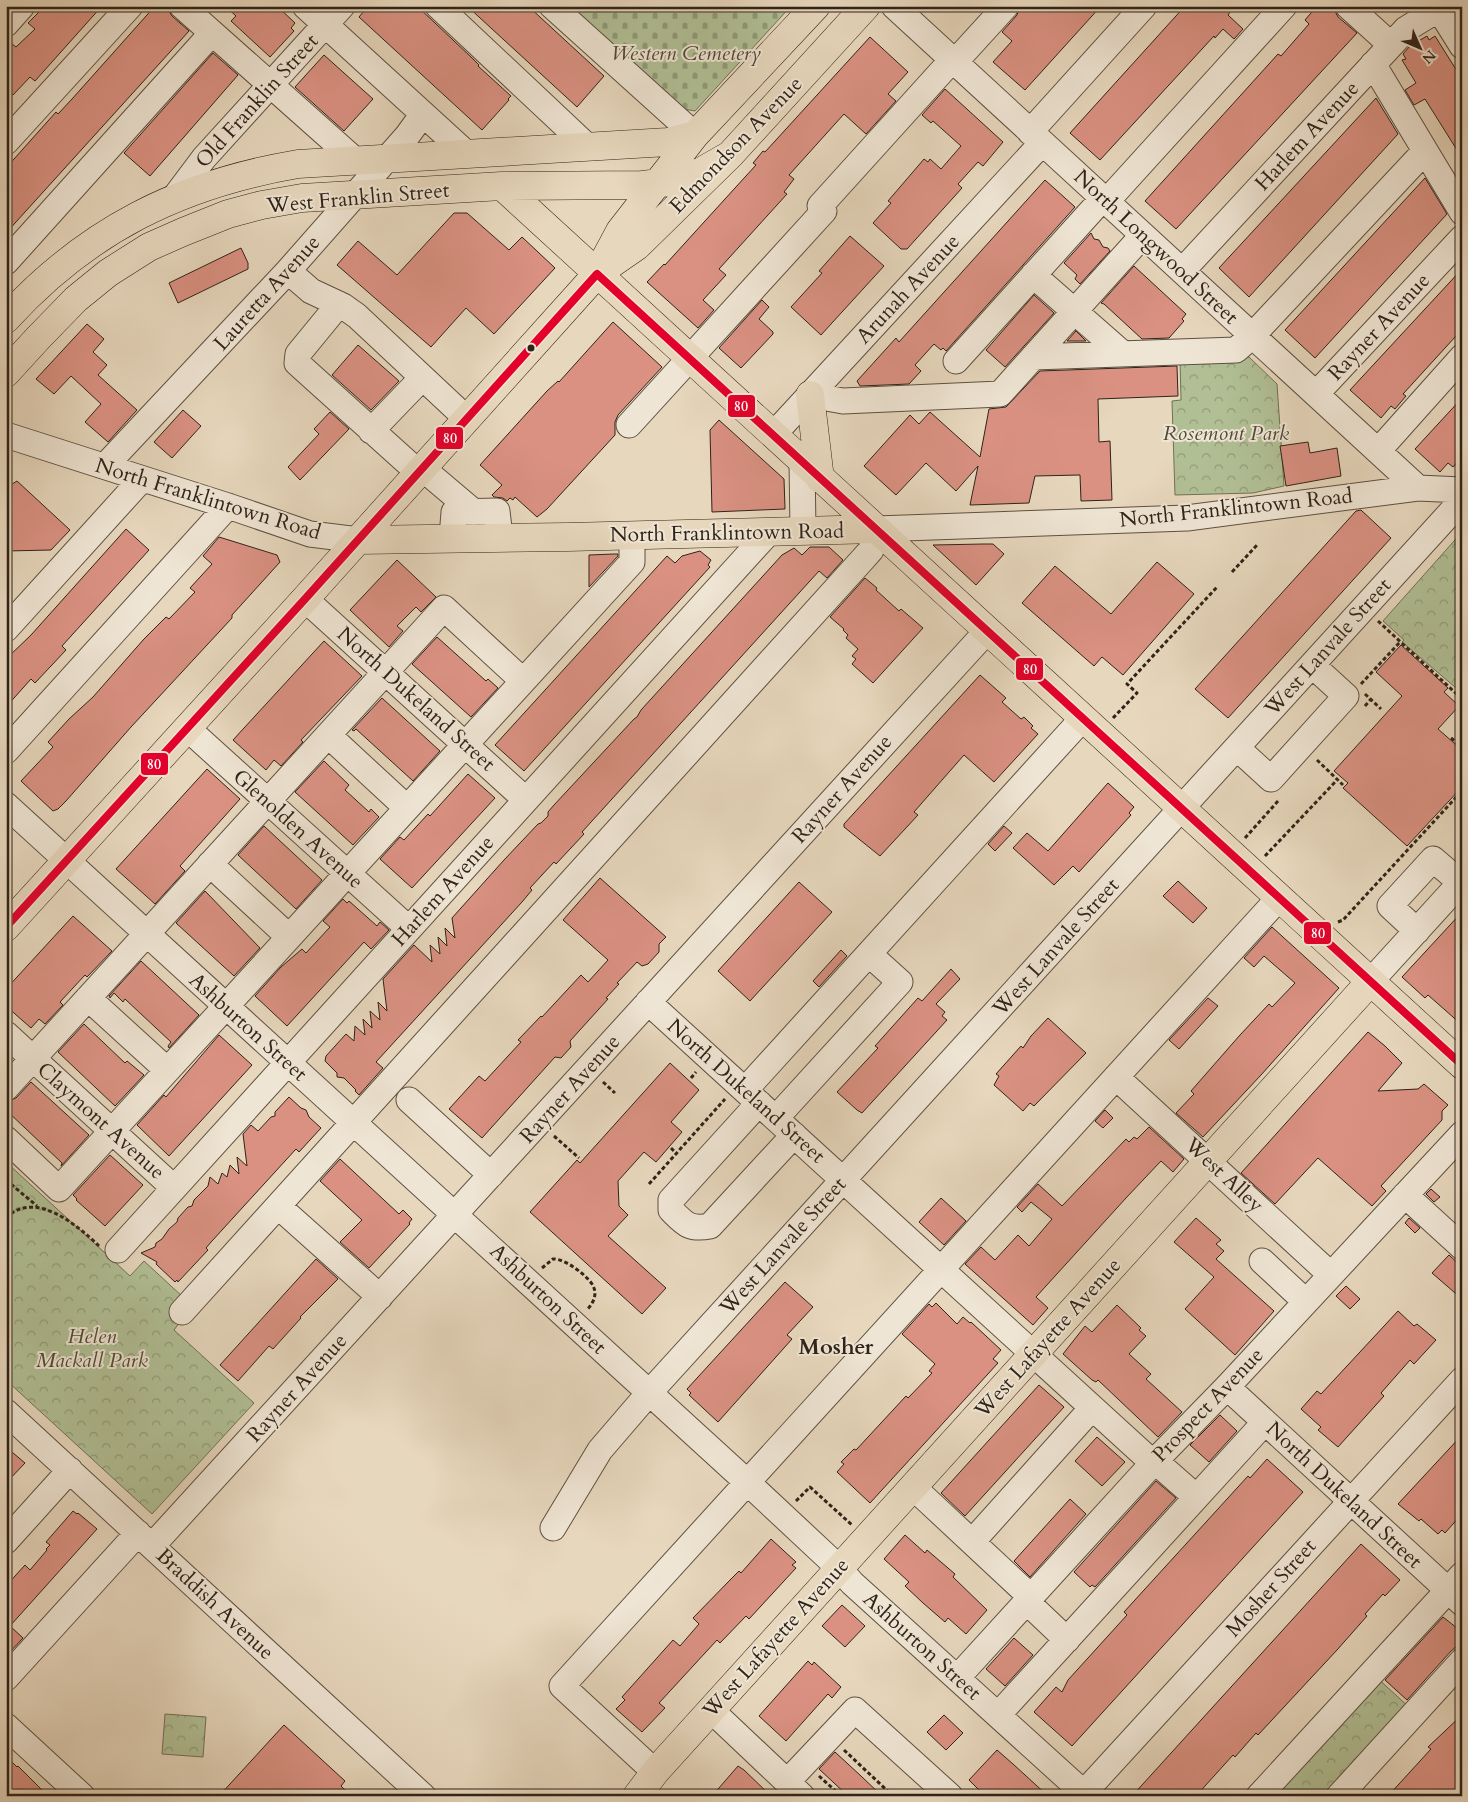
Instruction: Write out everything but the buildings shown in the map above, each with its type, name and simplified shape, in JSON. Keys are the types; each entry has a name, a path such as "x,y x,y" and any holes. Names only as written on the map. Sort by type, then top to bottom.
{"main road":[{"name":"Edmondson Avenue","path":"597,274 620,231 695,135 816,6"},
{"name":"Edmondson Avenue","path":"6,927 421,471 597,274 637,246 730,155 866,6"},
{"name":"West Franklin Street","path":"6,319 52,273 88,246 133,217 174,198 218,182 258,171 298,164 668,142 695,135"},
{"name":"West Franklin Street","path":"6,373 38,337 76,300 108,273 150,247 228,214 262,205 302,198 502,186 642,184 679,181 702,171 730,155"},
{"path":"502,186 1462,1065"},
{"path":"810,395 811,470"},
{"name":"North Franklintown Road","path":"358,540 876,529"},
{"name":"West Lafayette Avenue","path":"637,1796 655,1772 1370,982"}],"street":[{"path":"6,24 22,6"},
{"path":"6,142 130,6"},
{"path":"182,6 355,160"},
{"path":"305,6 467,154"},
{"name":"Old Franklin Street","path":"174,198 204,158 342,6"},
{"path":"438,6 588,146"},
{"path":"552,6 695,135"},
{"name":"North Longwood Street","path":"894,6 1418,488"},
{"path":"629,425 824,211 820,206 1006,6"},
{"name":"Arunah Avenue","path":"773,435 1036,137 1144,6"},
{"path":"956,361 1033,275 1284,6"},
{"path":"1348,6 1391,45"},
{"path":"1438,8 1462,46"},
{"name":"Harlem Avenue","path":"1182,271 1406,29 1438,8"},
{"path":"6,262 212,32"},
{"path":"1373,64 1462,212"},
{"name":"Lauretta Avenue","path":"105,466 288,271 423,114"},
{"path":"1033,357 1236,350 1252,336 1425,151"},
{"path":"810,395 843,401 1000,394 1143,235"},
{"name":"Rayner Avenue","path":"1316,394 1462,238"},
{"path":"288,271 311,291 339,304 357,316 467,419"},
{"path":"1033,275 1123,354"},
{"path":"339,304 298,354 298,363 372,431 474,512"},
{"path":"1378,451 1462,357"},
{"path":"372,431 422,378"},
{"name":"North Franklintown Road","path":"6,434 310,534 358,540"},
{"path":"803,531 811,470"},
{"path":"6,629 142,479"},
{"name":"North Franklintown Road","path":"876,529 1186,518 1418,488 1462,490"},
{"name":"West Lanvale Street","path":"553,1528 600,1450 649,1393 1462,500"},
{"path":"6,750 228,506"},
{"path":"452,538 454,512 497,511 500,537"},
{"path":"182,1312 871,550 876,529"},
{"name":"Harlem Avenue","path":"108,1248 174,1188 769,532"},
{"path":"6,1139 59,1189 632,562 632,535"},
{"name":"North Dukeland Street","path":"305,599 526,800"},
{"path":"6,1088 444,608 523,681"},
{"name":"Rayner Avenue","path":"6,1678 145,1540 380,1297 987,631"},
{"path":"1237,748 1271,779 1334,710 1346,696 1312,665"},
{"path":"794,1135 710,1226 696,1229 684,1223 671,1210 671,1200 752,1102 869,954 1083,718"},
{"name":"Glenolden Avenue","path":"187,728 409,929"},
{"path":"328,735 407,808"},
{"name":"Ashburton Street","path":"6,805 747,1482 839,1568 852,1583 1084,1795"},
{"path":"1417,931 1390,906 1433,859 1461,882"},
{"path":"210,864 290,937"},
{"name":"West Lafayette Avenue","path":"1370,982 1461,882"},
{"path":"655,1772 562,1686 1279,898"},
{"path":"752,1102 900,982 869,954"},
{"path":"88,998 167,1070"},
{"name":"North Dukeland Street","path":"648,1002 752,1102 794,1135 1033,1355 1196,1497"},
{"name":"Claymont Avenue","path":"6,1034 174,1188"},
{"name":"West Alley","path":"1116,1077 1331,1275"},
{"path":"409,1100 491,1175"},
{"name":"Prospect Avenue","path":"957,1678 1154,1462 1462,1134"},
{"path":"1405,1196 1462,1247"},
{"path":"278,1206 380,1297"},
{"path":"1262,1261 1305,1301"},
{"name":"Mosher Street","path":"1084,1795 1462,1380"},
{"name":"North Dukeland Street","path":"1227,1386 1350,1501 1457,1589"},
{"path":"972,1542 1092,1408"},
{"name":"Braddish Avenue","path":"6,1412 423,1796"},
{"path":"998,1715 1265,1422"},
{"path":"6,1541 70,1470"},
{"path":"912,1487 972,1542 1067,1640"},
{"path":"1259,1796 1457,1589"},
{"path":"1339,1796 1462,1660"},
{"path":"711,1710 795,1789 855,1710 950,1796"},
{"path":"6,1726 82,1796"}],"path":[{"path":"1232,572 1257,545"},
{"path":"1112,719 1137,693 1127,684 1217,587"},
{"path":"1374,618 1462,699"},
{"path":"1358,688 1400,642"},
{"path":"1451,738 1462,748"},
{"path":"1316,759 1343,785"},
{"path":"1265,857 1338,780"},
{"path":"1335,922 1343,920 1462,791"},
{"path":"1245,838 1279,800"},
{"path":"603,1082 615,1093"},
{"path":"649,1184 676,1154 752,1102"},
{"path":"554,1136 579,1158"},
{"path":"670,1148 676,1154"},
{"path":"6,1180 39,1208"},
{"path":"6,1218 16,1209 32,1206 39,1208 78,1226 108,1248"},
{"path":"541,1269 554,1259 564,1260 591,1283 595,1289 595,1297 586,1311"},
{"path":"794,1503 810,1487 850,1523 853,1529"},
{"path":"842,1748 893,1796"},
{"path":"818,1775 841,1796"}],"green space":[{"name":"Western Cemetery","path":"565,6 791,6 695,111 678,108"},
{"name":"Rosemont Park","path":"1249,357 1277,384 1284,486 1253,493 1175,495 1172,401 1181,400 1180,360"},
{"path":"1462,532 1462,693 1402,642 1404,640 1383,621"},
{"name":"Helen Mackall Park","path":"6,1162 130,1276 144,1261 184,1298 170,1313 180,1322 174,1330 254,1403 152,1514 6,1380"},
{"path":"1375,1676 1410,1708 1332,1796 1265,1796"},
{"path":"165,1714 206,1717 203,1757 162,1754"}],"transit line":[{"name":"80","path":"597,274 1462,1065"},
{"name":"80","path":"6,927 305,599 597,274"}],"district":[{"name":"Mosher","path":"836,1347"}]}
